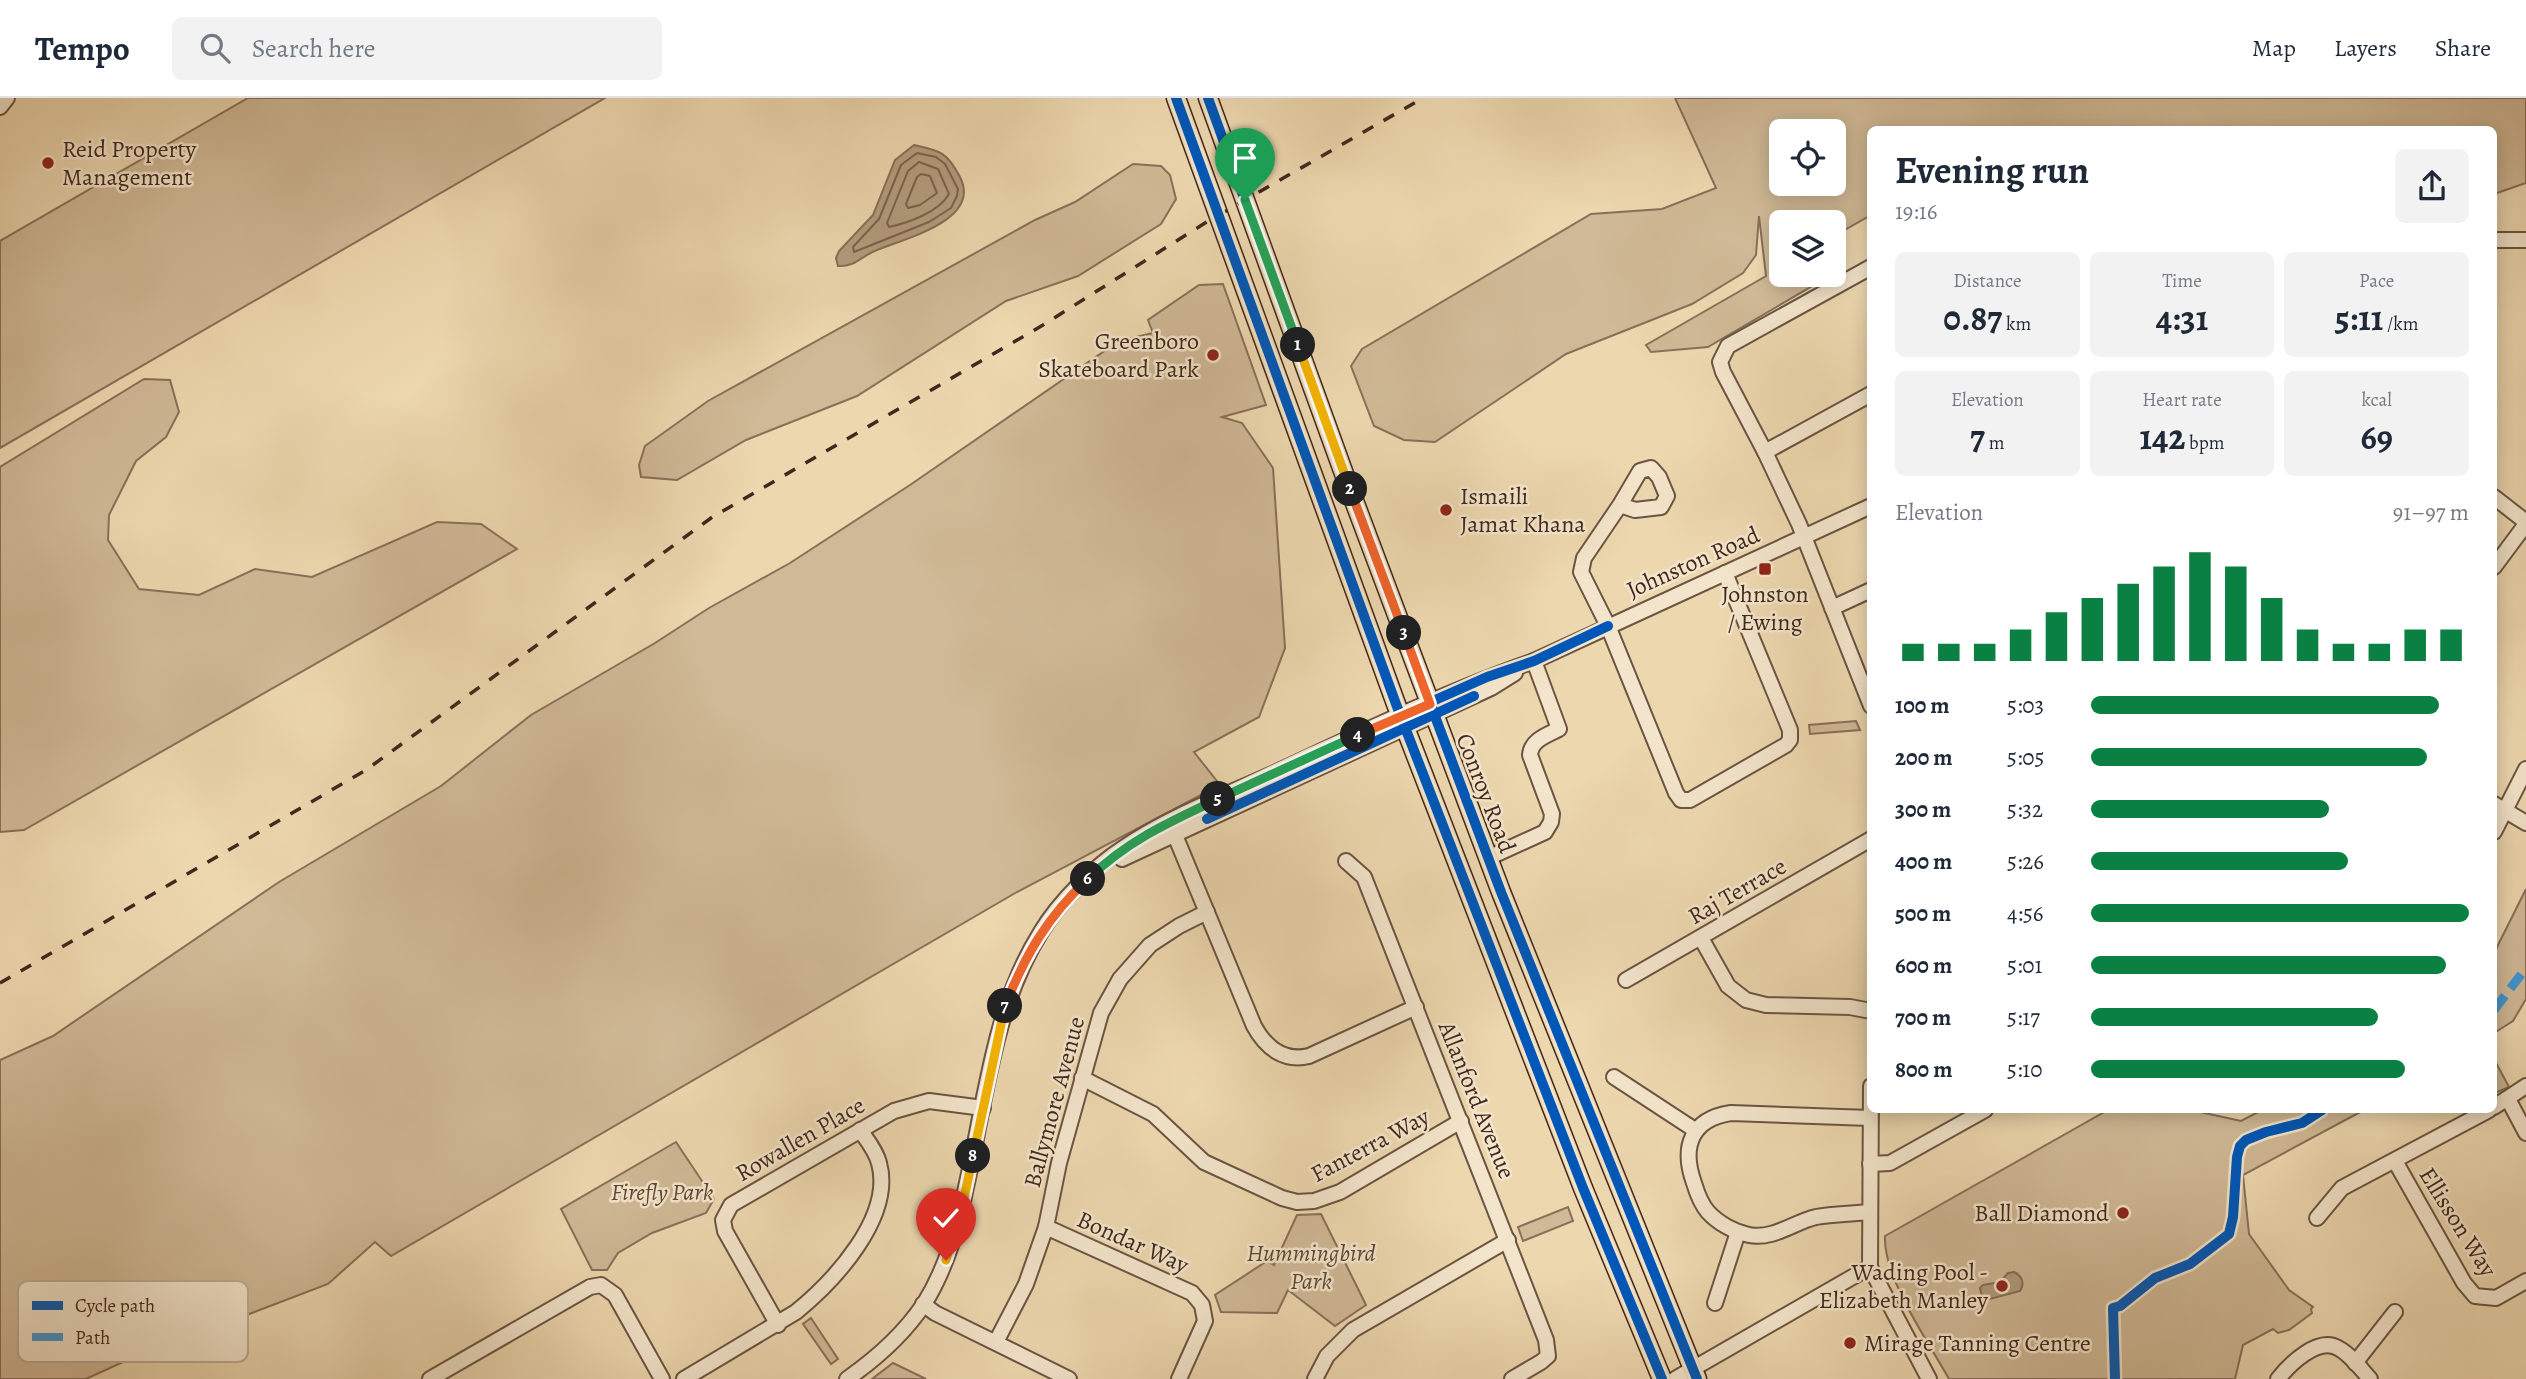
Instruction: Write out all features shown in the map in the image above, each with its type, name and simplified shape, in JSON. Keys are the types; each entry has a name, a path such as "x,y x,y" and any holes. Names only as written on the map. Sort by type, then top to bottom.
{"main road":[{"path":"1176,98 1403,722 1584,1188 1662,1379"},
{"name":"Conroy Road","path":"1208,98 1507,908 1695,1374"},
{"path":"1479,920 1507,908"}],"street":[{"path":"0,107 7,98"},
{"path":"2497,240 2526,240"},
{"path":"1867,269 1728,346 1720,362 1804,537 1867,696"},
{"path":"1765,452 1867,396"},
{"path":"2497,499 2526,523 2497,563"},
{"path":"1620,505 1584,558 1581,572 1608,626 1681,800 1690,800 1786,746 1790,740 1790,730 1724,573"},
{"name":"Johnston Road","path":"847,1379 883,1352 903,1331 940,1275 953,1241 1006,1005 1047,923 1087,879 1172,828 1432,709 1492,688 1534,661 1867,508"},
{"path":"1832,608 1867,592"},
{"path":"1488,858 1545,832 1551,822 1552,814 1530,755 1530,748 1535,742 1559,729 1534,661"},
{"path":"2526,769 2500,807 2526,823"},
{"name":"Allanford Avenue","path":"1172,828 1254,1026 1261,1039 1284,1056 1295,1059 1309,1056 1416,1007 1546,1340 1548,1356 1512,1379"},
{"name":"Raj Terrace","path":"1626,980 1867,841"},
{"path":"1346,861 1364,877 1416,1007"},
{"name":"Ballymore Avenue","path":"996,1342 1026,1284 1046,1227 1101,1013 1120,979 1150,945 1207,912"},
{"path":"1701,938 1728,986 1746,1000 1766,1005 1850,1007 1867,1010"},
{"path":"1614,1077 1695,1130"},
{"name":"Fanterra Way","path":"1082,1079 1153,1114 1204,1162 1282,1198 1297,1202 1314,1201 1340,1192 1461,1121"},
{"path":"2497,1105 2526,1086"},
{"path":"2508,1099 2526,1133"},
{"name":"Rowallen Place","path":"778,1325 724,1231 725,1212 731,1205 894,1111 918,1103 939,1101 983,1108"},
{"path":"1869,1212 1813,1218 1761,1236 1738,1232 1708,1212 1697,1193 1687,1153 1695,1130 1714,1115 1731,1112 1870,1118"},
{"path":"1870,1113 1870,1267 1929,1379"},
{"path":"1870,1164 1890,1163 1980,1113"},
{"path":"2317,1219 2342,1188 2482,1113"},
{"path":"684,1379 778,1325 812,1300 840,1271 871,1218 880,1193 879,1163 860,1130"},
{"name":"Ellisson Way","path":"2395,1161 2474,1296 2496,1298 2526,1281"},
{"name":"Bondar Way","path":"1046,1227 1192,1293 1202,1305 1205,1321 1180,1379"},
{"path":"1715,1303 1738,1232"},
{"path":"1315,1379 1327,1356 1353,1329 1508,1240"},
{"path":"1675,1379 1695,1374 1870,1267"},
{"path":"430,1379 590,1287 601,1285 615,1295 662,1379"},
{"path":"923,1304 935,1313 1069,1379"},
{"path":"2355,1363 2395,1312"},
{"path":"2278,1379 2289,1365 2311,1349 2337,1347 2371,1379"}],"green space":[{"path":"248,98 605,98 0,448 0,241"},
{"path":"1675,98 2526,98 2526,183 2497,193 2497,126 1867,126 1867,217 1846,229 1846,210 1769,210 1769,287 1810,287 1708,347 1651,352 1646,345 1766,276 1759,216 1756,255 1743,273 1692,304 1566,354 1435,442 1404,440 1374,426 1351,366 1362,349 1591,214 1662,209 1716,188"},
{"path":"1133,164 1161,166 1170,175 1176,199 1161,224 1078,276 1006,301 857,396 746,440 677,480 641,477 639,465 645,446 708,401 1035,220 1075,202"},
{"path":"1223,284 1266,405 1222,417 1242,423 1273,468 1285,648 1259,717 1194,752 1220,785 1017,892 391,1256 375,1242 328,1284 248,1314 248,1281 18,1281 18,1362 123,1362 86,1379 0,1379 0,1060 53,1036 279,882 441,786 531,715 655,643 709,608 790,563 910,485 1119,341 1153,333 1148,320 1199,285"},
{"path":"144,379 170,380 179,412 166,437 136,461 109,515 108,540 139,589 199,595 255,569 312,577 437,522 481,524 517,549 24,830 0,832 0,467"},
{"path":"1856,721 1860,730 1810,734 1809,725"},
{"path":"2526,889 2526,999 2513,1021 2497,1031 2497,947"},
{"path":"2497,1065 2509,1087 2497,1092"},
{"path":"2103,1113 2205,1113 2241,1121 2256,1113 2358,1113 2243,1175 2249,1234 2289,1290 2313,1307 2312,1313 2289,1330 2278,1333 2273,1329 2243,1345 2235,1379 1949,1379 1899,1290 1886,1253 1885,1236"},
{"name":"Firefly Park","path":"676,1142 714,1199 706,1213 652,1233 618,1253 607,1270 592,1270 561,1209"},
{"path":"1568,1207 1573,1221 1523,1241 1518,1227"},
{"name":"Hummingbird Park","path":"1321,1214 1366,1305 1335,1326 1288,1290 1277,1313 1221,1312 1215,1295 1267,1261 1274,1265 1297,1215"},
{"path":"811,1318 838,1359 831,1364 803,1324"},
{"path":"893,1363 926,1379 872,1379"}],"water":[{"path":"914,145 937,151 951,162 960,177 964,192 960,205 951,216 922,233 871,252 854,263 838,266 836,258 839,251 873,215 895,160"},
{"name":"Wading Pool - Elizabeth Manley","path":"2014,1272 2022,1280 2020,1291 1990,1299 1982,1296 1980,1288 1983,1285 2000,1282 2008,1273"}],"railway":[{"path":"0,983 366,770 711,518 1043,325 1205,223 1423,98"}],"marked path":[{"path":"2497,1006 2526,968"}],"cycle path":[{"path":"1176,98 1396,704 1583,1188 1662,1379"},
{"path":"1208,98 1347,482 1501,892 1697,1379"},
{"path":"1169,822 1311,755 1487,677 1534,661 1608,626"},
{"path":"1207,819 1474,696"},
{"path":"2115,1379 2113,1308 2120,1306 2155,1278 2190,1264 2229,1234 2233,1217 2237,1157 2240,1146 2246,1140 2302,1123 2317,1113"}],"place":[{"name":"Reid Property Management","path":"48,163"},
{"name":"Greenboro Skateboard Park","path":"1213,355"},
{"name":"Ismaili Jamat Khana","path":"1446,510"},
{"name":"Johnston / Ewing","path":"1765,569"},
{"name":"Ball Diamond","path":"2123,1213"},
{"name":"Wading Pool - Elizabeth Manley","path":"2002,1286"},
{"name":"Mirage Tanning Centre","path":"1850,1343"}],"route":[{"path":"946,1260 963,1203 1006,1005 1040,933 1063,903 1111,857 1153,829 1311,755 1430,704 1245,200"}]}
